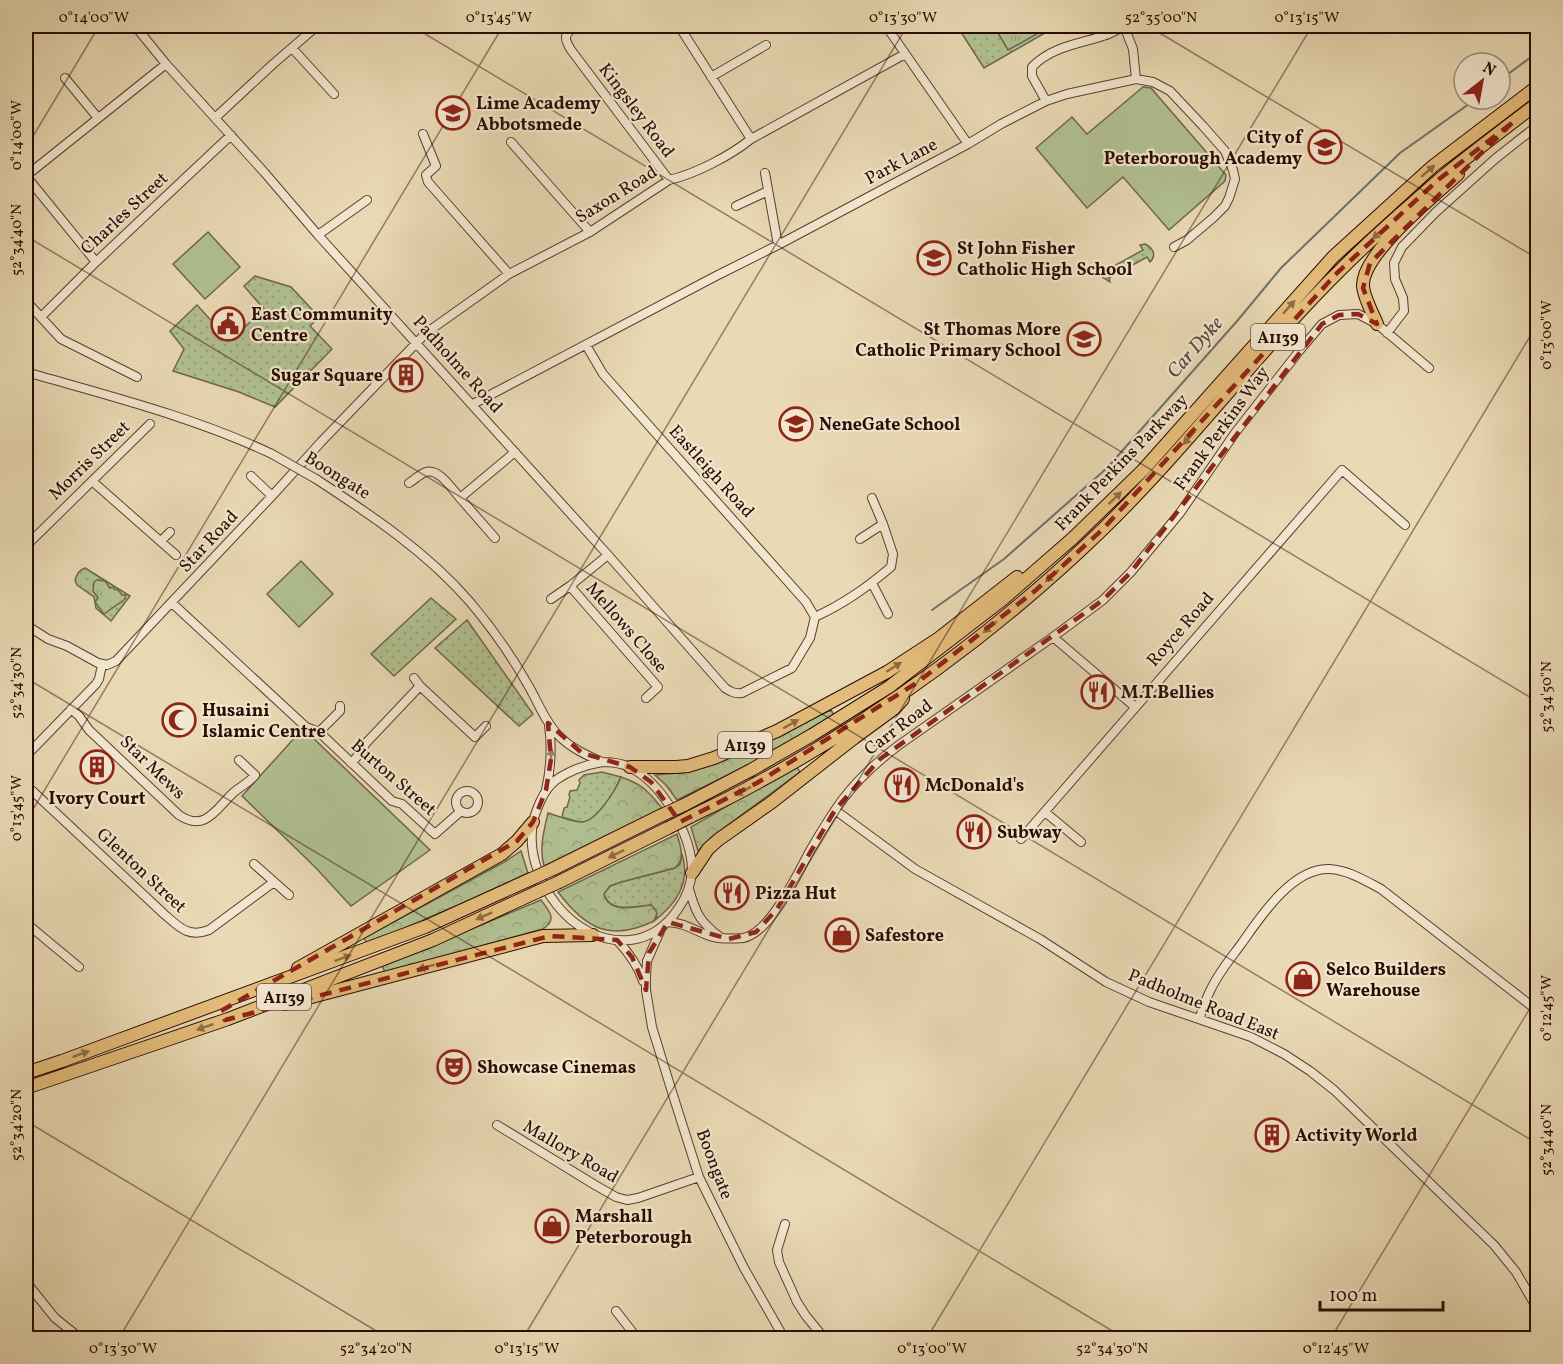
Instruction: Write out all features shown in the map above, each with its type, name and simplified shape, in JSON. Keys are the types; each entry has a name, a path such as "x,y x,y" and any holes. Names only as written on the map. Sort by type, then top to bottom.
{"highway":[{"name":"Frank Perkins Parkway","path":"263,988 426,927 553,869 751,770 889,687 962,632 1073,538 1143,470 1333,257 1433,166 1538,86"},
{"name":"Frank Perkins Parkway","path":"851,734 895,708 918,682 972,643 1103,530 1183,445 1337,273 1438,180 1538,103"},
{"path":"1377,324 1363,288 1364,276 1370,263 1399,229 1512,123"},
{"name":"A1139","path":"630,767 688,766 714,758 777,731 887,672 939,638 1039,560 1073,538"},
{"name":"A1139","path":"26,1088 228,1019 433,940 559,882 851,734"},
{"name":"A1139","path":"692,873 708,849 718,840 772,802 851,734"},
{"name":"A1139","path":"26,1073 263,988 502,854 533,822"},
{"name":"A1139","path":"228,1019 534,939 550,936 593,935"}],"street":[{"name":"Padholme Road","path":"135,26 318,235 473,404 725,688 737,694 742,693 792,668 810,638 815,617"},
{"path":"215,118 317,26"},
{"path":"679,26 751,139"},
{"path":"886,26 968,144"},
{"path":"1046,101 1032,76 1032,67 1038,61 1074,43 1106,35 1124,26 1132,49 1136,80"},
{"name":"Kingsley Road","path":"573,28 566,34 565,39 571,50 669,180"},
{"path":"711,77 766,45"},
{"path":"292,48 334,94"},
{"name":"Saxon Road","path":"416,342 509,274 590,232 669,180 683,177 738,149 751,139 905,54"},
{"path":"96,262 26,176 166,64"},
{"path":"65,78 98,118"},
{"name":"Park Lane","path":"473,404 778,245 968,144 1001,124 1046,101 1067,94 1136,80 1153,82 1170,91 1225,152 1235,179 1225,206 1187,240 1174,247"},
{"path":"1387,333 1404,311 1403,298 1395,279 1394,264 1402,247 1436,212 1495,159 1538,125"},
{"path":"423,134 436,166 426,175 428,182 509,274"},
{"name":"Charles Street","path":"41,317 231,135"},
{"path":"511,142 590,232"},
{"path":"765,173 778,245"},
{"path":"735,206 768,191"},
{"path":"318,235 367,200"},
{"path":"26,301 61,339 137,377"},
{"name":"Frank Perkins Way","path":"1053,637 1103,600 1131,572 1180,513 1234,433 1322,324 1340,315 1358,314 1377,324 1429,369"},
{"name":"Star Road","path":"102,664 107,665 116,661 416,342"},
{"name":"Eastleigh Road","path":"586,345 603,374 806,602 815,617"},
{"name":"Boongate","path":"26,372 192,421 245,441 316,479 398,535 454,585 496,635 521,672 548,723 558,735 582,753 602,762"},
{"name":"Morris Street","path":"26,546 150,424"},
{"path":"460,498 515,452"},
{"name":"Royce Road","path":"1021,839 1342,470 1405,525"},
{"path":"409,483 424,473 432,472 438,475 495,538"},
{"path":"251,476 272,496"},
{"path":"92,481 176,555"},
{"path":"815,617 839,606 891,567 893,554 884,524 872,498"},
{"path":"860,538 884,524"},
{"path":"161,541 170,532"},
{"name":"Mellows Close","path":"608,555 570,585 658,687 646,698"},
{"path":"872,583 888,614"},
{"path":"550,599 570,585"},
{"name":"Burton Street","path":"172,603 306,727 319,732 392,801 402,804 435,834 461,811"},
{"path":"26,625 48,639 102,664 96,684 26,756"},
{"path":"1053,637 1135,707"},
{"name":"Carr Road","path":"664,925 687,925 708,936 729,939 744,938 756,932 782,902 835,810 857,782 880,759 1053,637"},
{"path":"351,762 417,682 475,737 486,726"},
{"path":"319,732 340,711 340,706"},
{"name":"Star Mews","path":"71,709 80,716 89,730 185,819 192,822 212,816 225,801 239,788 249,783 255,775 238,760"},
{"name":"Boongate","path":"546,790 551,759 548,723"},
{"path":"602,762 630,767 651,782 674,813 688,847 692,873 689,890 679,909 664,925 644,937 633,940 602,938 577,925 567,917 551,897 536,865 532,840 533,822 546,790 566,773 602,762"},
{"name":"Glenton Street","path":"26,785 171,920 188,933 201,933 209,930 274,882"},
{"path":"218,795 225,801"},
{"name":"Padholme Road East","path":"835,810 915,869 1040,939 1106,981 1149,1002 1251,1037 1310,1071 1334,1090 1494,1245 1516,1272 1538,1310"},
{"path":"1045,812 1081,842"},
{"path":"254,864 289,895"},
{"path":"1199,1019 1210,989 1265,910 1297,880 1313,872 1330,868 1358,877 1381,889 1538,1011"},
{"path":"689,890 697,914 704,925 720,937"},
{"path":"26,923 80,968"},
{"name":"Boongate","path":"646,990 648,961 664,925"},
{"name":"Boongate","path":"617,940 632,957 646,990 652,1028 699,1177 744,1268 783,1338"},
{"name":"Mallory Road","path":"497,1125 595,1185 616,1197 627,1200 699,1177"},
{"path":"785,1224 777,1250 779,1262 797,1302 824,1338"},
{"path":"26,1282 55,1318 80,1338"},
{"path":"616,1311 637,1338"}],"highlighted area":[{"path":"1512,123 1370,263 1363,288 1377,324 1358,314 1339,315 1322,324 1131,572 1103,600 880,759 835,810 777,909 756,932 729,939 668,922 649,953 646,990 632,957 617,940 550,936 225,1020 221,1011 517,841 533,822 546,790 551,759 548,723 582,753 630,767 651,782 680,822 757,783 918,682 1036,590 1103,529 1337,273 1438,180"}],"green space":[{"path":"957,26 1057,26 984,68"},
{"path":"1002,26 1051,26 1008,50 998,33"},
{"path":"1143,87 1151,88 1226,175 1225,181 1169,230 1123,177 1087,208 1036,148 1072,117 1087,134"},
{"path":"208,232 240,267 205,299 173,264"},
{"path":"1145,244 1153,252 1150,262 1147,257 1109,278 1110,282 1102,277 1103,268 1105,271 1143,250 1140,245"},
{"path":"255,276 291,287 319,317 310,326 332,349 275,407 239,392 173,371 184,349 170,331 197,305 217,327 220,324 233,338 264,309 244,286"},
{"path":"301,561 333,594 299,627 267,594"},
{"path":"85,568 130,596 111,621 96,608 94,597 77,585 75,580 80,571"},
{"path":"105,581 110,588 113,587 122,595 126,595 125,599 104,614 95,602 98,598 93,591 94,582"},
{"path":"431,598 456,619 394,676 371,654"},
{"path":"467,620 533,714 519,726 435,648"},
{"path":"831,710 834,715 748,765 677,800 655,775 689,772 718,763"},
{"path":"298,734 312,737 430,850 351,906 316,868 242,796"},
{"path":"796,766 800,772 714,835 698,851 691,827"},
{"path":"602,772 621,777 599,811 587,821 581,822 562,817 564,808 567,807 570,791 577,790 579,780 584,775"},
{"path":"621,777 644,789 662,808 544,866 542,846 548,813 568,820 587,821 605,804"},
{"path":"677,834 681,856 675,868 610,886 604,894 611,904 617,907 631,908 651,905 657,913 654,921 624,931 600,928 579,915 558,892"},
{"path":"521,851 528,873 367,944 364,938"},
{"path":"682,854 685,874 680,892 669,907 654,921 657,917 651,905 617,907 607,900 604,894 610,886 675,868 680,864"},
{"path":"541,900 551,915 550,922 543,929 385,972 382,966"}],"waterway":[{"name":"Car Dyke","path":"1512,71 1538,52"},
{"name":"Car Dyke","path":"932,610 1004,559 1107,468 1281,268 1400,153 1459,111"}],"place":[{"name":"Lime Academy Abbotsmede","path":"453,113"},
{"name":"City of Peterborough Academy","path":"1325,147"},
{"name":"St John Fisher Catholic High School","path":"934,258"},
{"name":"East Community Centre","path":"228,324"},
{"name":"St Thomas More Catholic Primary School","path":"1084,339"},
{"name":"Sugar Square","path":"406,375"},
{"name":"NeneGate School","path":"796,424"},
{"name":"M.T.Bellies","path":"1098,692"},
{"name":"Husaini Islamic Centre","path":"179,720"},
{"name":"Ivory Court","path":"97,767"},
{"name":"McDonald's","path":"902,785"},
{"name":"Subway","path":"974,832"},
{"name":"Pizza Hut","path":"732,893"},
{"name":"Safestore","path":"842,935"},
{"name":"Selco Builders Warehouse","path":"1303,979"},
{"name":"Showcase Cinemas","path":"454,1067"},
{"name":"Activity World","path":"1272,1135"},
{"name":"Marshall Peterborough","path":"552,1226"}]}
